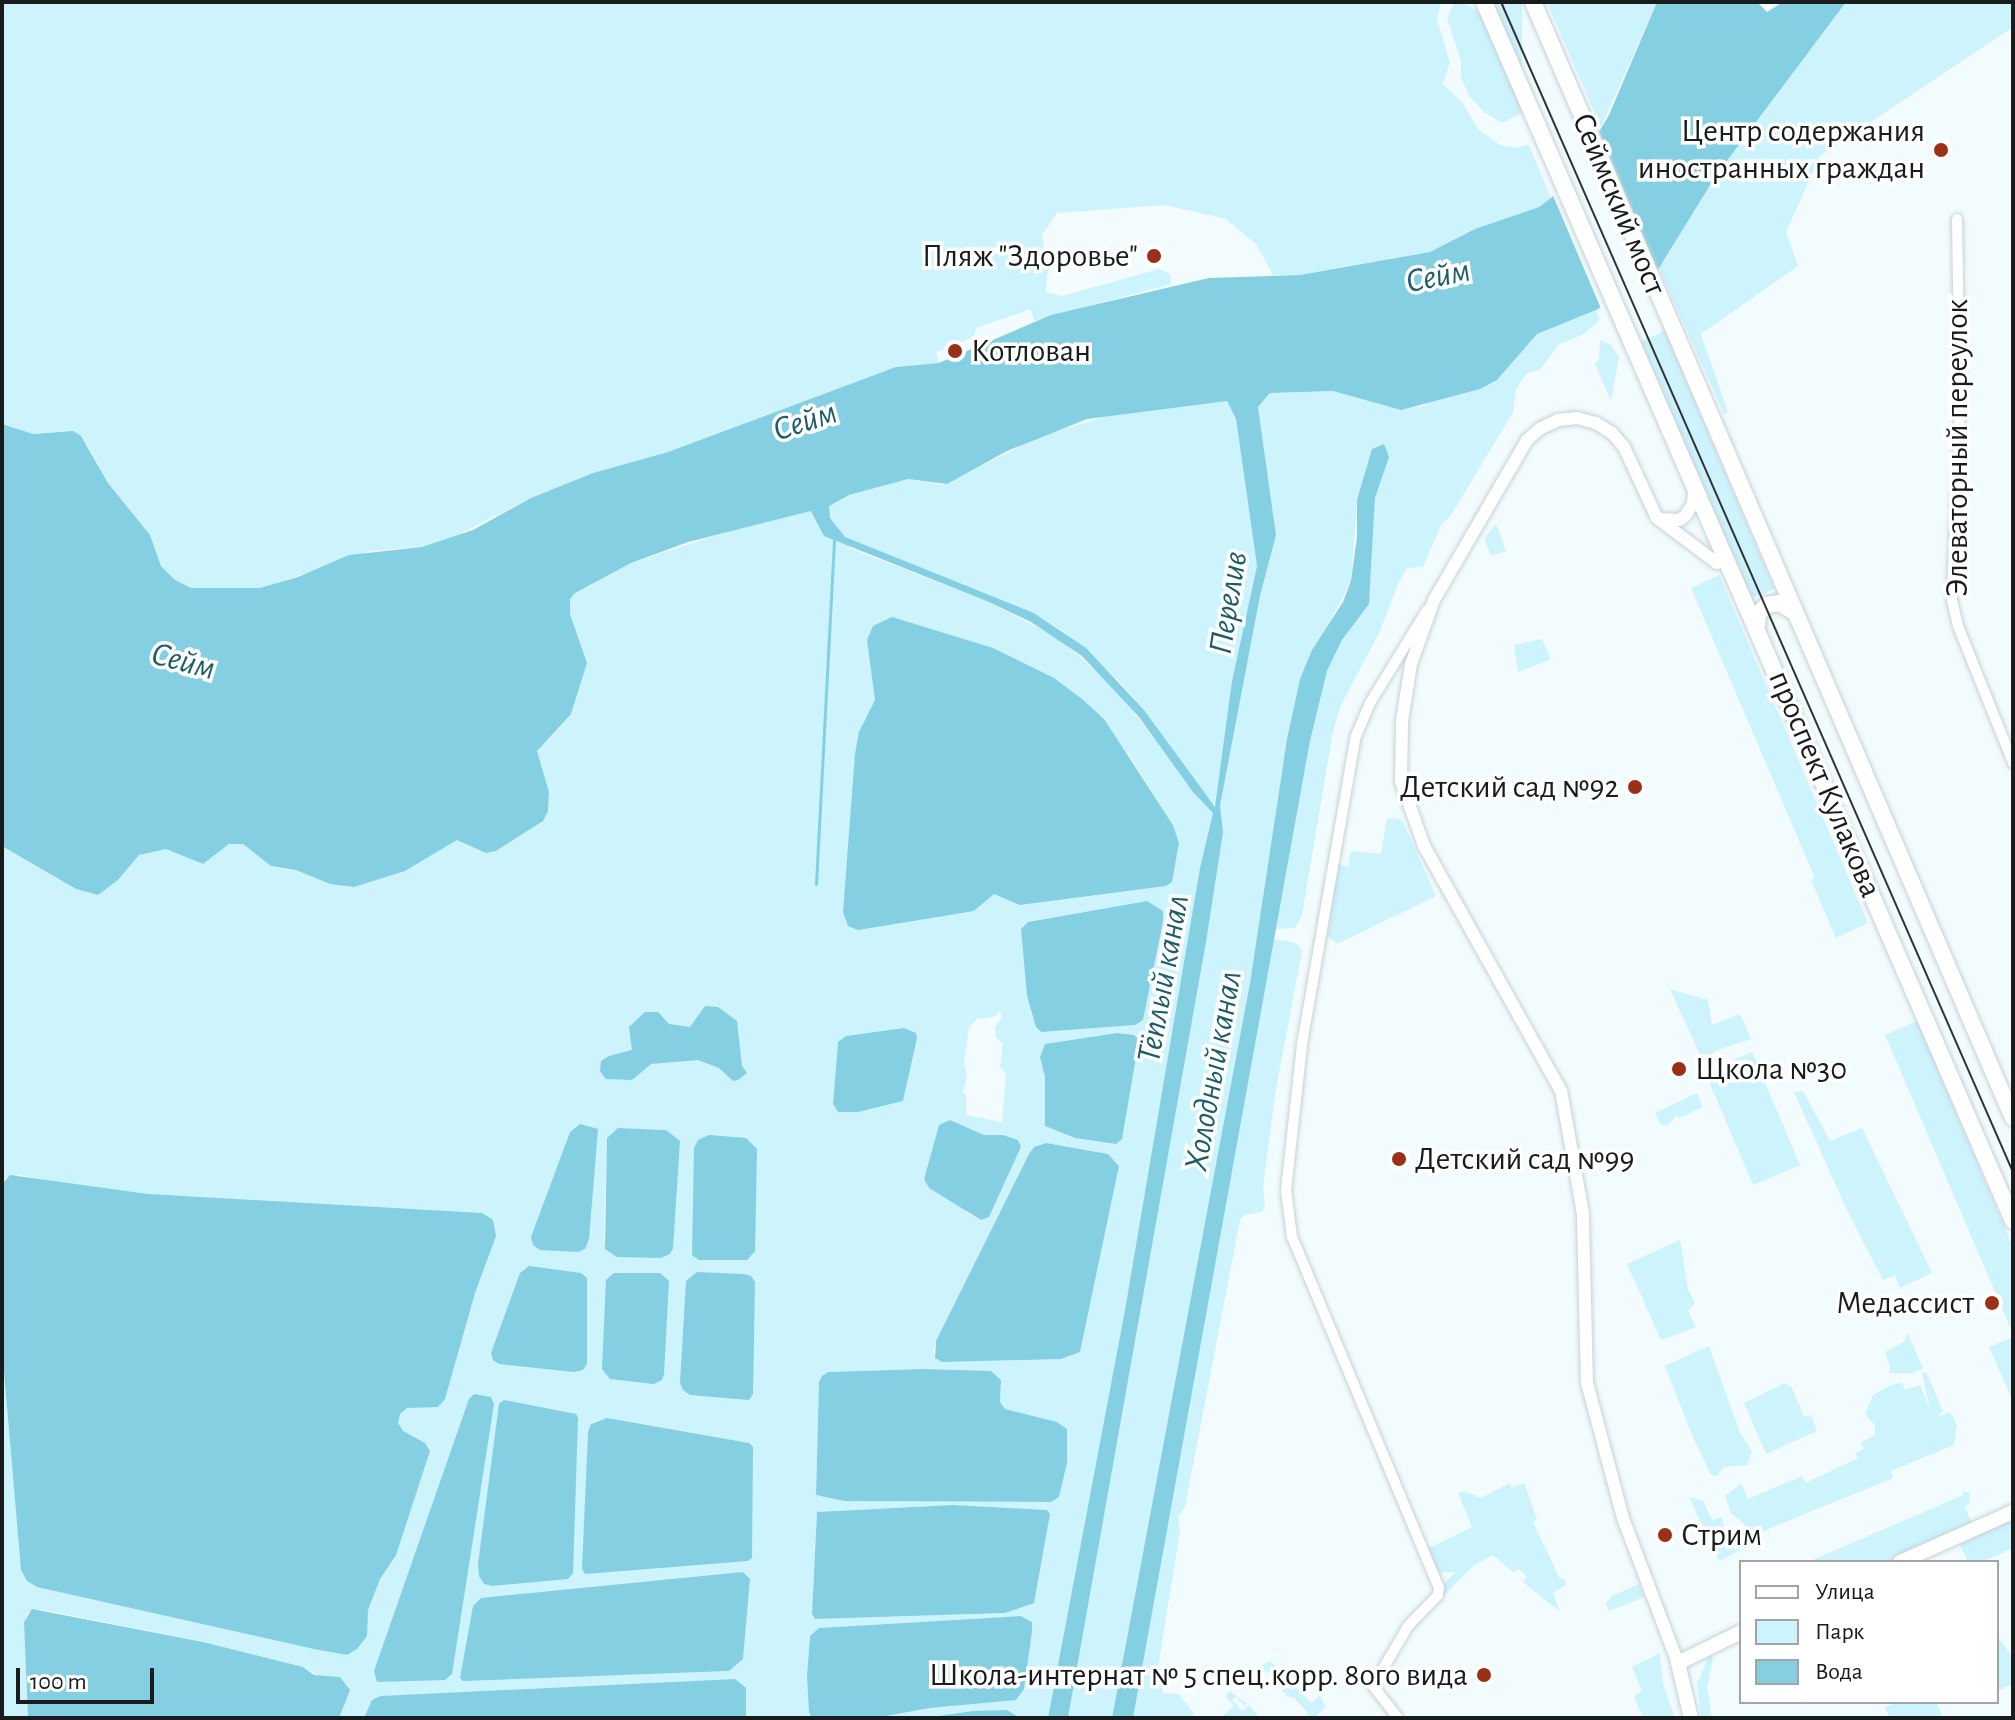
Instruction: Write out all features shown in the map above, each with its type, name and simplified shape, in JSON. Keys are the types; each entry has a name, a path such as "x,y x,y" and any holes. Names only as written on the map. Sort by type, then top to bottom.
{"main road":[{"name":"Сеймский мост","path":"1484,2 1633,349"},
{"name":"Сеймский мост","path":"1533,2 1672,328"},
{"name":"проспект Кулакова","path":"1672,328 2013,1118"},
{"name":"проспект Кулакова","path":"1633,349 1694,486 1722,561 1757,628 2013,1221"},
{"path":"1757,628 1758,614 1767,605 1779,603 1794,612"},
{"path":"1905,1560 2013,1512"},
{"path":"1691,1718 1678,1663 1739,1633"}],"street":[{"name":"Элеваторный переулок","path":"1957,219 1960,406 1952,600 1958,626 2013,763"},
{"path":"1398,1718 1373,1686 1404,1631 1438,1595 1439,1588 1292,1237 1286,1190 1302,1044 1356,736 1370,703 1527,440 1541,428 1558,420 1577,418 1596,423 1612,433 1624,447 1657,518 1722,561"},
{"path":"1657,518 1668,521 1685,516 1693,504 1694,486"},
{"path":"1434,600 1420,635 1405,693 1401,781 1424,846 1561,1091 1583,1214 1587,1383 1623,1518 1678,1663"}],"green space":[{"path":"2,2 1441,2 1437,19 1450,62 1443,84 1462,102 1478,129 1500,145 1515,148 1529,145 1551,198 1538,207 1475,229 1430,252 1300,275 1273,275 1256,244 1226,219 1165,205 1057,213 1042,235 1048,271 1045,292 1062,296 1159,269 1170,274 1171,284 1034,321 1031,309 976,328 974,337 936,352 939,363 896,367 668,452 593,473 531,498 445,541 422,547 370,551 260,589 191,588 175,580 161,566 150,535 108,483 88,446 64,431 33,434 2,424"},
{"path":"1495,2 1522,2 1522,102 1495,102"},
{"path":"1547,2 1657,2 1601,127"},
{"path":"1846,2 2013,2 2013,27 1820,156 1786,232 1798,266 1701,334 1728,412 1724,414 1659,268 1717,174"},
{"path":"1464,3 1482,14 1523,113 1502,123 1484,112 1469,96 1461,78 1461,61 1447,18 1454,4"},
{"path":"1596,310 1600,320 1582,335 1559,344 1540,370 1527,373 1516,389 1513,412 1451,515 1441,525 1423,567 1407,568 1398,584 1379,633 1342,703 1333,731 1302,915 1295,928 1276,929 1310,741 1327,672 1342,640 1369,603 1375,498 1389,457 1357,500 1351,581 1300,679 1287,739 1250,983 1112,1718 1068,1718 1206,942 1220,807 1260,596 1276,535 1258,407 1270,393 1333,391 1382,405 1421,407 1434,399 1480,389 1497,380 1537,334"},
{"path":"1665,331 1774,589 1750,599 1641,341"},
{"path":"1600,340 1611,345 1619,357 1611,401 1595,364 1599,360"},
{"path":"1066,368 1072,373 1064,385 1080,376 1095,389 1098,378 1113,391 1118,402 1118,414 1227,401 1236,419 1257,566 1232,681 1217,806 1203,793 1144,710 1117,679 1063,631 1034,613 980,591 858,545 849,548 989,602 1058,638 1112,685 1213,813 1200,869 1125,1310 1048,1718 737,1718 735,1710 715,1704 699,1689 542,1699 486,1716 433,1702 396,1713 391,1718 332,1718 337,1685 333,1675 324,1678 303,1667 203,1642 40,1609 27,1613 24,1622 28,1718 2,1718 2,1349 21,1570 27,1581 37,1587 347,1655 367,1636 357,1608 374,1565 391,1545 413,1488 416,1452 400,1437 394,1423 398,1408 408,1398 424,1397 438,1387 446,1335 476,1246 473,1234 455,1222 402,1217 216,1223 87,1204 69,1196 61,1183 19,1175 5,1178 2,1206 2,846 76,889 98,895 118,880 139,855 166,849 203,864 229,844 243,844 271,866 296,870 330,884 354,887 405,871 457,840 486,853 496,851 543,821 548,811 549,792 537,751 571,714 587,663 570,614 570,599 575,593 631,563 730,531 744,490 750,489 768,501 774,480 784,469 791,469 795,483 802,485 814,469 828,467 851,480 845,488 850,495 908,479 943,485 1041,436 1110,415 1110,409 1103,403 1092,407 1087,414 1081,411 1076,418 1064,415 1052,427 1039,425 1028,435 1018,429 1007,404 1005,385 1014,382 1035,397 1038,406 1050,406 1059,402 1061,396 1056,393 1043,397 1040,388 1048,373 1058,380","holes":["895,630 914,644 960,658 982,675 1004,675 1055,689 1097,724 1119,752 1128,753 1173,825 1179,843 1172,882 1166,886 1020,905 994,894 974,911 930,918 926,914 864,922 856,919 852,914 866,740 886,705 889,688 883,638","1147,901 1163,912 1143,1020 1135,1025 1041,1032 1036,1027 1027,996 1021,929 1028,922","999,1010 1002,1017 995,1027 996,1037 1003,1044 1000,1067 1006,1074 1002,1122 966,1115 966,1095 963,1093 967,1074 964,1063 969,1027 977,1019 996,1016","904,1028 916,1033 903,1101 858,1112 838,1112 833,1104 838,1042 846,1036","1117,1033 1134,1035 1139,1040 1122,1139 1116,1144 1075,1138 1045,1126 1045,1077 1040,1057 1045,1044","950,1120 984,1135 1003,1135 1018,1140 1021,1147 989,1217 981,1220 968,1214 963,1207 929,1188 924,1179 939,1125","580,1124 585,1125 592,1138 587,1201 580,1209 562,1209 545,1200 570,1132","618,1128 666,1130 674,1144 668,1244 657,1253 616,1250 604,1241 607,1139","699,1140 735,1142 749,1147 751,1197 755,1208 750,1244 744,1251 713,1253 701,1247 696,1232 699,1154 695,1148","1046,1143 1108,1154 1119,1166 1080,1352 1061,1359 942,1362 935,1358 933,1351 1034,1147","524,1268 530,1273 572,1281 581,1288 580,1316 587,1323 587,1364 574,1367 505,1357 499,1350","717,1273 739,1279 746,1288 742,1386 734,1392 709,1390 697,1382 693,1370 695,1288","655,1282 661,1288 661,1340 665,1357 657,1366 643,1372 621,1368 613,1352 614,1293 622,1283","922,1369 991,1371 1001,1380 1000,1403 1005,1409 1057,1422 1067,1429 1067,1463 1059,1497 1051,1502 844,1501 816,1495 819,1382 829,1372","474,1394 490,1398 483,1404 484,1418 433,1653 414,1661 403,1651 405,1634 420,1607 460,1496 478,1421 476,1407 469,1399","525,1411 546,1421 561,1438 558,1477 563,1541 553,1562 497,1569 493,1562 514,1459 506,1440 496,1431 497,1417","607,1418 748,1443 746,1540 736,1551 590,1564 583,1559 588,1432 591,1423","953,1505 1047,1510 1050,1514 1034,1602 1005,1613 815,1619 812,1614 817,1512","744,1572 750,1579 743,1659 729,1671 624,1675 607,1658 574,1649 537,1656 516,1647 510,1634 513,1624 529,1609 577,1593 736,1578","1021,1616 1032,1622 1024,1689 1016,1700 1005,1695 921,1697 884,1709 821,1716 813,1707 813,1690 807,1676 810,1636 819,1628"]},
{"path":"1496,524 1506,551 1491,556 1484,539"},
{"path":"1719,575 1868,923 1836,938 1811,880 1815,878 1691,588"},
{"path":"1542,639 1551,659 1518,672 1514,645"},
{"path":"1387,818 1402,820 1436,896 1337,944 1328,936 1337,864 1348,867 1351,851 1381,854"},
{"path":"1274,939 1296,943 1302,951 1275,1094 1263,1187 1265,1206 1262,1212 1244,1215 1240,1220 1185,1507 1178,1516 1180,1531 1158,1668 1163,1693 1179,1694 1194,1714 1193,1718 1133,1718"},
{"path":"1670,989 1708,1000 1712,1025 1740,1014 1751,1039 1715,1051 1707,1061 1701,1057"},
{"path":"1917,1021 2013,1247 2013,1334 1885,1035"},
{"path":"1752,1052 1800,1165 1753,1185 1705,1072"},
{"path":"1803,1091 1830,1141 1862,1128 1932,1273 1900,1288 1895,1275 1883,1280 1847,1210 1794,1092"},
{"path":"1697,1093 1703,1107 1680,1118 1677,1115 1668,1125 1661,1125 1655,1113"},
{"path":"1680,1240 1688,1289 1695,1303 1688,1311 1696,1327 1661,1340 1627,1264"},
{"path":"1907,1332 1923,1368 1913,1373 1889,1373 1885,1352 1905,1341"},
{"path":"2013,1337 2013,1401 1989,1347"},
{"path":"1709,1346 1740,1433 1752,1451 1747,1465 1724,1467 1717,1476 1711,1475 1692,1435 1665,1366"},
{"path":"1926,1372 1943,1411 1937,1417 1950,1412 1957,1425 1954,1445 1891,1471 1893,1478 1749,1537 1744,1524 1731,1513 1725,1496 1741,1484 1748,1499 1802,1476 1806,1483 1858,1458 1855,1453 1864,1449 1861,1442 1875,1435 1875,1425 1865,1414 1873,1395 1891,1385 1902,1383 1905,1390 1920,1385 1930,1409 1922,1374"},
{"path":"1785,1383 1791,1386 1804,1417 1811,1415 1817,1431 1766,1454 1744,1403"},
{"path":"1510,1483 1512,1488 1524,1483 1537,1519 1533,1522 1560,1579 1565,1579 1566,1585 1553,1593 1560,1612 1523,1582 1527,1577 1522,1572 1517,1569 1514,1573 1493,1555 1473,1566 1407,1633 1390,1669 1387,1666 1384,1676 1389,1672 1385,1681 1382,1677 1393,1651 1439,1588 1456,1572 1432,1572 1423,1551 1472,1527 1458,1493 1464,1491 1481,1498"},
{"path":"1963,1491 1970,1493 1969,1505 1964,1505 1974,1529 1904,1560 1813,1560 1963,1495"},
{"path":"1689,1497 1703,1501 1712,1520 1722,1517 1725,1531 1717,1535 1720,1544 1735,1537 1740,1550 1719,1561"},
{"path":"2013,1519 2013,1548 1986,1560 1967,1560 1959,1543"},
{"path":"1639,1584 1644,1597 1609,1611 1606,1603 1612,1596"},
{"path":"1999,1639 2013,1657 2013,1684 1999,1690"},
{"path":"1660,1653 1663,1684 1675,1718 1643,1718 1634,1696 1642,1691 1632,1667"},
{"path":"1710,1653 1713,1659 1707,1688 1712,1718 1701,1718 1697,1684"},
{"path":"1270,1661 1311,1703 1320,1696 1326,1707 1314,1718 1308,1718 1307,1712 1294,1698 1287,1697 1269,1672 1258,1668"},
{"path":"1230,1691 1247,1704 1245,1706 1236,1697 1232,1700 1242,1711 1249,1705 1260,1718 1220,1718 1234,1706 1225,1696"},
{"path":"1893,1704 1937,1704 1943,1718 1890,1718 1885,1707"}],"water":[{"name":"Сейм","path":"1657,2 1757,2 1767,12 1783,2 1846,2 1717,174 1659,268 1645,282 1596,310 1537,334 1497,380 1480,389 1401,410 1333,391 1270,393 1258,407 1276,535 1260,596 1220,806 1223,832 1206,942 1068,1718 1048,1718 1125,1310 1200,868 1213,813 1193,792 1139,717 1082,656 1031,622 989,602 824,536 811,511 688,542 631,563 575,593 570,599 570,614 587,663 571,714 537,751 549,792 548,811 543,821 496,851 486,853 457,840 405,871 354,887 330,884 296,870 271,866 243,844 229,844 203,864 166,849 139,855 118,880 98,895 76,889 2,846 2,424 33,434 73,431 81,436 108,483 150,535 161,566 175,580 191,588 260,588 298,577 349,555 422,547 473,530 531,498 593,473 668,452 896,367 939,363 1051,315 1209,278 1300,275 1430,252 1475,229 1539,207 1551,198 1586,154 1609,115","holes":["1227,401 1236,419 1257,566 1232,681 1215,807 1144,710 1086,648 1034,613 845,537 830,518 829,506 849,495 908,479 947,484 1007,451 1087,419"]},
{"path":"1384,444 1389,457 1375,498 1369,604 1342,640 1327,671 1310,741 1133,1718 1112,1718 1250,983 1287,739 1300,679 1312,650 1343,602 1351,581 1357,537 1357,500 1372,449"},
{"path":"892,617 993,648 1054,678 1104,719 1173,825 1179,843 1172,882 1166,886 1020,905 994,894 974,911 858,930 848,926 843,912 855,754 859,732 875,700 867,640 873,626"},
{"path":"1147,901 1163,911 1163,922 1143,1020 1135,1025 1041,1032 1036,1027 1027,996 1021,929 1028,922"},
{"path":"705,1006 718,1007 737,1021 742,1066 747,1073 738,1080 733,1081 719,1068 698,1060 651,1064 632,1080 606,1079 600,1071 601,1061 632,1050 629,1027 645,1012 658,1012 669,1024 690,1027"},
{"path":"904,1028 916,1033 917,1038 903,1101 858,1112 838,1112 833,1104 838,1042 846,1036"},
{"path":"1117,1033 1134,1035 1139,1040 1122,1139 1116,1144 1075,1138 1045,1126 1045,1077 1040,1057 1045,1044"},
{"path":"950,1120 984,1135 1003,1135 1018,1140 1021,1147 989,1217 981,1220 929,1188 924,1179 939,1125"},
{"path":"580,1124 598,1129 589,1239 585,1249 578,1252 540,1250 533,1245 531,1237 570,1132"},
{"path":"618,1128 666,1130 680,1141 673,1248 670,1254 661,1258 617,1257 605,1249 607,1138"},
{"path":"709,1135 746,1138 757,1149 755,1251 747,1260 699,1260 692,1255 694,1148 698,1140"},
{"path":"1046,1143 1108,1154 1119,1166 1080,1352 1061,1359 942,1362 935,1358 936,1341 1029,1154 1034,1147"},
{"path":"10,1175 148,1194 482,1213 493,1220 496,1236 475,1293 445,1399 438,1407 407,1408 400,1414 398,1423 403,1431 425,1443 430,1451 396,1555 380,1579 368,1610 367,1636 357,1649 347,1655 314,1649 37,1587 27,1581 21,1570 2,1349 3,1183"},
{"path":"529,1266 581,1273 587,1278 587,1364 583,1370 574,1372 499,1364 493,1360 491,1353 520,1273"},
{"path":"697,1272 744,1274 751,1276 755,1282 753,1394 749,1400 690,1395 680,1383 686,1281"},
{"path":"614,1273 660,1273 669,1281 664,1374 662,1380 654,1384 610,1379 602,1369 606,1280"},
{"path":"923,1369 991,1371 1001,1380 1000,1402 1005,1409 1057,1422 1067,1429 1067,1463 1059,1497 1051,1502 844,1501 816,1495 819,1382 822,1376 828,1372"},
{"path":"474,1394 491,1397 494,1404 452,1674 445,1680 377,1682 374,1671 469,1399"},
{"path":"504,1400 576,1414 578,1418 573,1573 568,1579 492,1586 484,1584 479,1576 499,1404"},
{"path":"607,1418 749,1443 753,1447 752,1558 748,1561 585,1574 582,1569 588,1432 591,1424"},
{"path":"953,1505 1047,1510 1050,1514 1034,1603 1005,1613 815,1619 812,1614 817,1512"},
{"path":"743,1572 750,1579 743,1659 729,1671 463,1681 460,1678 473,1606 481,1598"},
{"path":"32,1609 203,1642 303,1667 314,1675 340,1677 350,1690 339,1718 28,1718 24,1622"},
{"path":"1021,1616 1032,1622 1032,1632 1024,1689 1016,1700 929,1708 875,1718 812,1718 809,1712 807,1676 810,1636 819,1628"},
{"path":"735,1679 746,1688 746,1718 364,1718 372,1700 381,1696"},
{"path":"1007,1710 1020,1718 925,1718 973,1711"}],"pier":[{"path":"1597,127 1659,273 1647,285 1602,311 1551,191"}],"waterway":[{"path":"816,884 834,540"}],"tram line":[{"path":"1501,2 2013,1172"}],"place":[{"name":"Центр содержания иностранных граждан","path":"1941,150"},
{"name":"Пляж \"Здоровье\"","path":"1154,256"},
{"name":"Котлован","path":"955,351"},
{"name":"Детский сад №92","path":"1635,787"},
{"name":"Щкола №30","path":"1679,1069"},
{"name":"Детский сад №99","path":"1399,1159"},
{"name":"Медассист","path":"1992,1303"},
{"name":"Стрим","path":"1665,1535"},
{"name":"Школа-интернат № 5 спец.корр. 8ого вида","path":"1484,1675"}],"water label":[{"name":"Перелив","path":"1229,603"},
{"name":"Тёплый канал","path":"1164,979"},
{"name":"Холодный канал","path":"1214,1071"}]}
